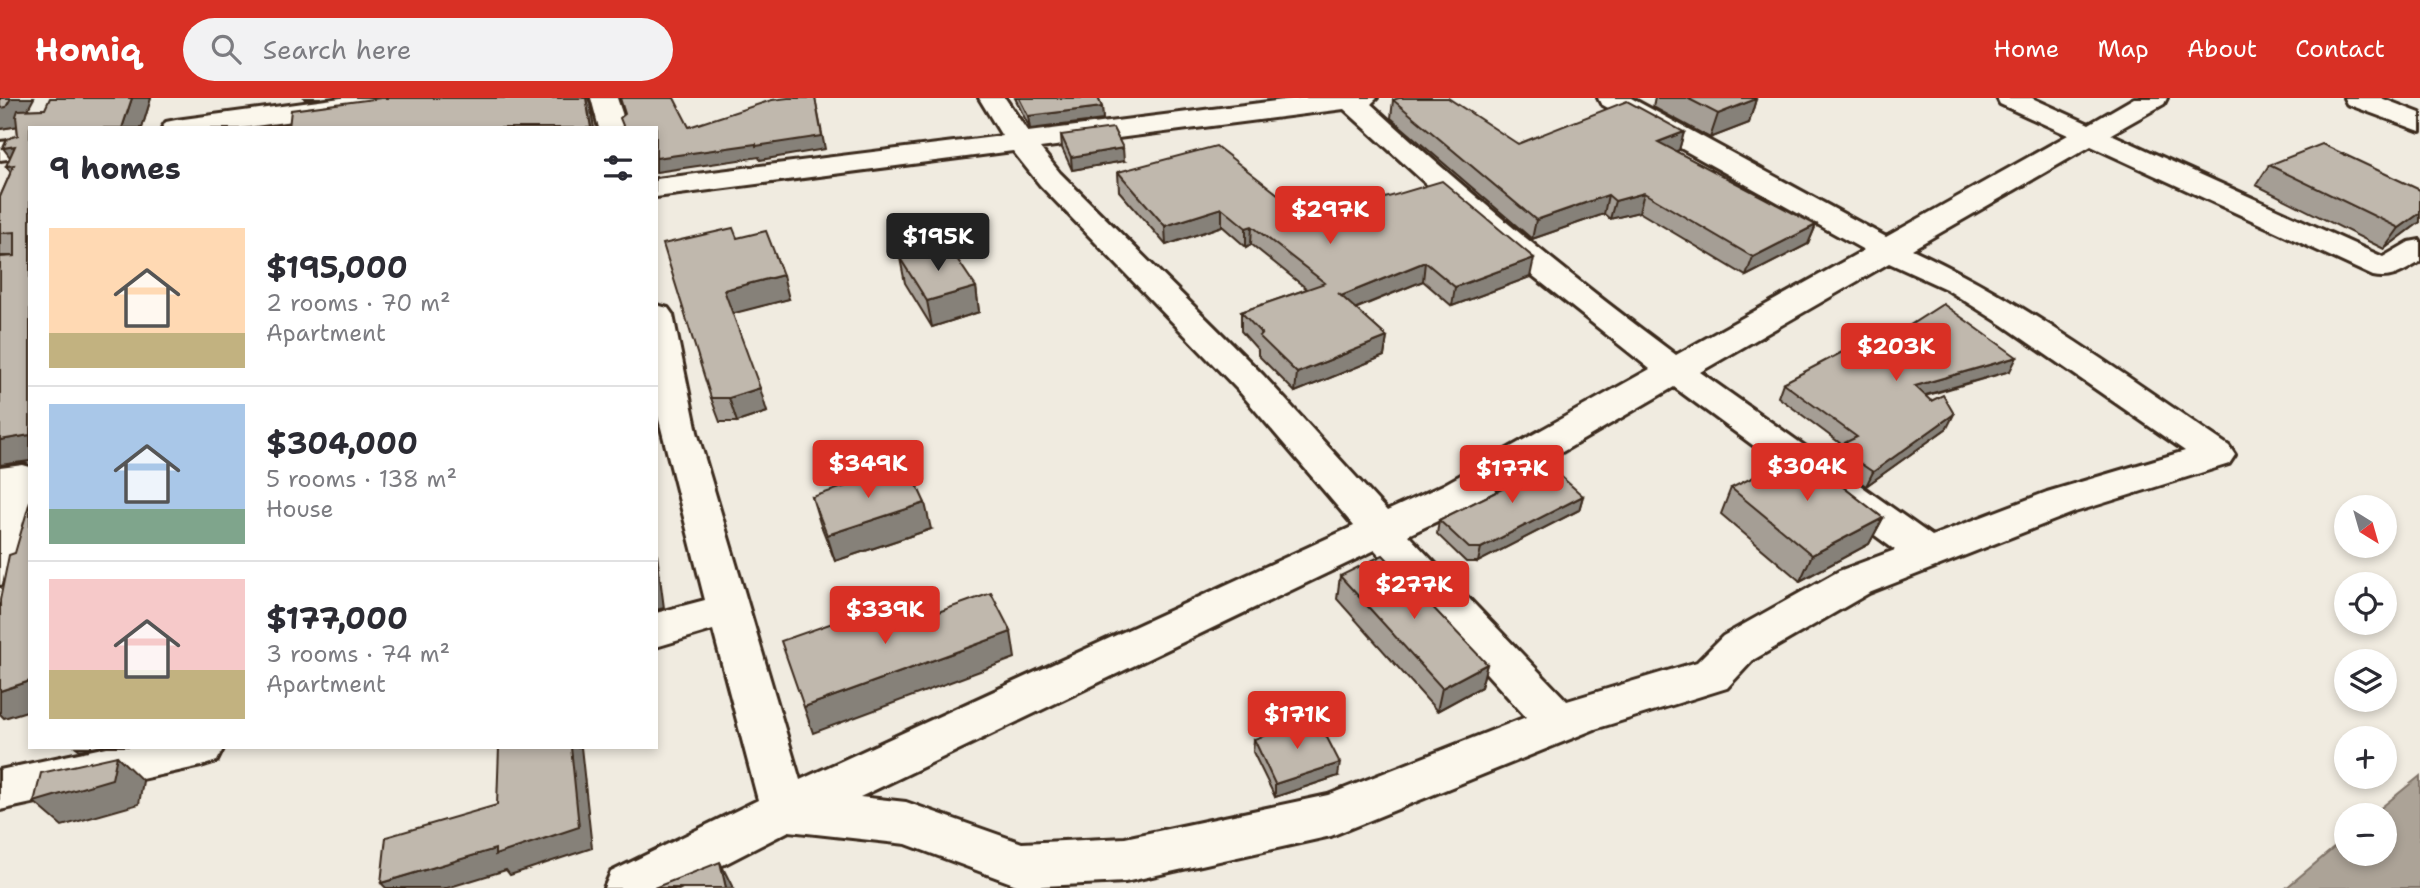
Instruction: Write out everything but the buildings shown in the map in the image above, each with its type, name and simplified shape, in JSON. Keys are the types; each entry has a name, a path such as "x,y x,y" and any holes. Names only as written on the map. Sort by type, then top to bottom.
{"street":[{"path":"205,126 277,121 402,98"},
{"path":"604,98 612,126"},
{"path":"992,98 1021,143 1079,209 1251,383 1381,531 1560,723"},
{"path":"785,810 906,823 1022,865 1125,860 1331,815 1585,713 1712,676 1738,648 1854,583 1927,553 2061,502 2216,455 2015,318 1956,282 1887,250 1611,98"},
{"path":"2010,98 2384,269 2420,249"},
{"path":"629,888 785,810 1457,495 2154,98"},
{"path":"2357,98 2420,123"},
{"path":"658,188 1341,100 1503,236 1675,371 1927,553"},
{"path":"0,151 28,147"},
{"path":"658,325 679,432 785,810"},
{"path":"0,570 11,480"},
{"path":"658,629 729,610"},
{"path":"0,790 192,749"}],"shaded area":[{"path":"2420,776 2420,888 2286,888 2334,848 2334,866 2397,866 2397,803 2387,803"}]}
